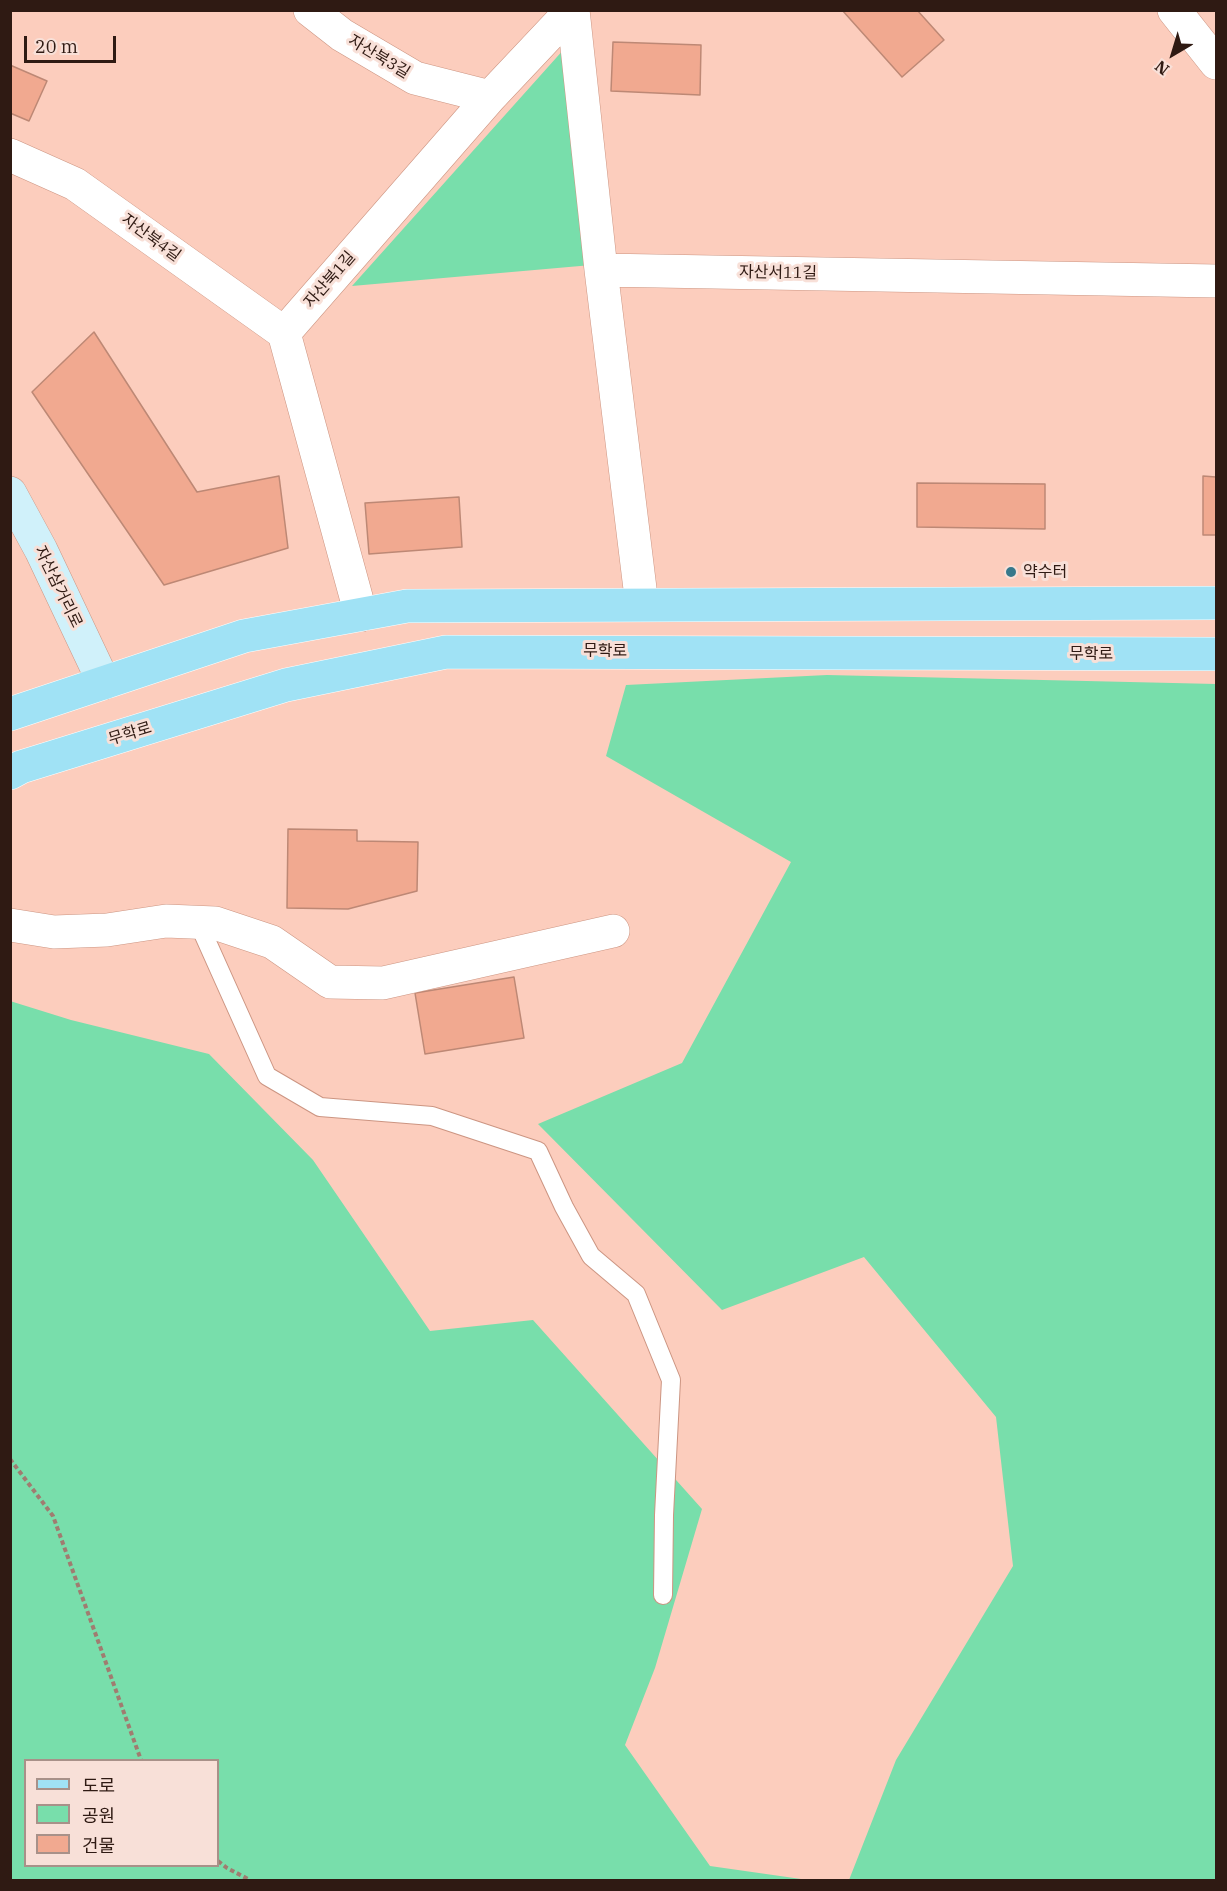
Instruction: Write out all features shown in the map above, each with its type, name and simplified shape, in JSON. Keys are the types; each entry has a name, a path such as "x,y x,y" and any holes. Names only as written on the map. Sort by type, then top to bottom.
{"main road":[{"name":"자산삼거리로","path":"10,493 41,550 104,683"},
{"path":"10,714 244,636 407,606 1216,603"},
{"name":"무학로","path":"10,773 21,767 286,685 447,652 1216,654"}],"street":[{"name":"자산북3길","path":"310,10 342,35 415,78 490,97"},
{"name":"자산북1길","path":"284,333 490,97 572,10"},
{"path":"572,10 642,605"},
{"path":"1174,10 1216,63"},
{"name":"자산북4길","path":"10,155 75,184 284,333"},
{"name":"자산서11길","path":"601,270 1216,281"},
{"path":"284,333 361,615"},
{"path":"10,925 54,932 107,930 166,921 215,923 272,942 330,982 383,983 613,931"}],"lane":[{"path":"198,922 267,1076 320,1107 432,1116 538,1151 564,1207 591,1256 636,1294 671,1380 664,1515 663,1595"}],"path":[{"path":"10,1459 53,1516 140,1759"},
{"path":"219,1862 227,1869 250,1881"}],"green space":[{"path":"582,29 603,264 352,286"},
{"path":"827,675 1216,684 1216,1880 849,1880 896,1760 1013,1566 996,1417 864,1257 722,1310 538,1124 682,1063 791,862 606,756 626,685"},
{"path":"10,1001 71,1020 209,1054 313,1160 430,1331 533,1320 702,1509 655,1668 625,1745 710,1866 808,1880 11,1880"}],"building":[{"path":"842,10 917,10 944,40 902,77"},
{"path":"613,42 701,45 700,95 611,91"},
{"path":"10,65 47,81 29,121 10,113"},
{"path":"94,332 197,492 279,476 288,548 164,585 32,392"},
{"path":"1203,476 1216,477 1216,535 1203,535"},
{"path":"917,483 1045,484 1045,529 917,527"},
{"path":"459,497 462,547 369,554 365,503"},
{"path":"288,829 357,830 357,841 418,842 417,891 348,909 287,908"},
{"path":"514,977 524,1038 425,1054 415,993"}],"place":[{"name":"약수터","path":"1011,572"}]}
